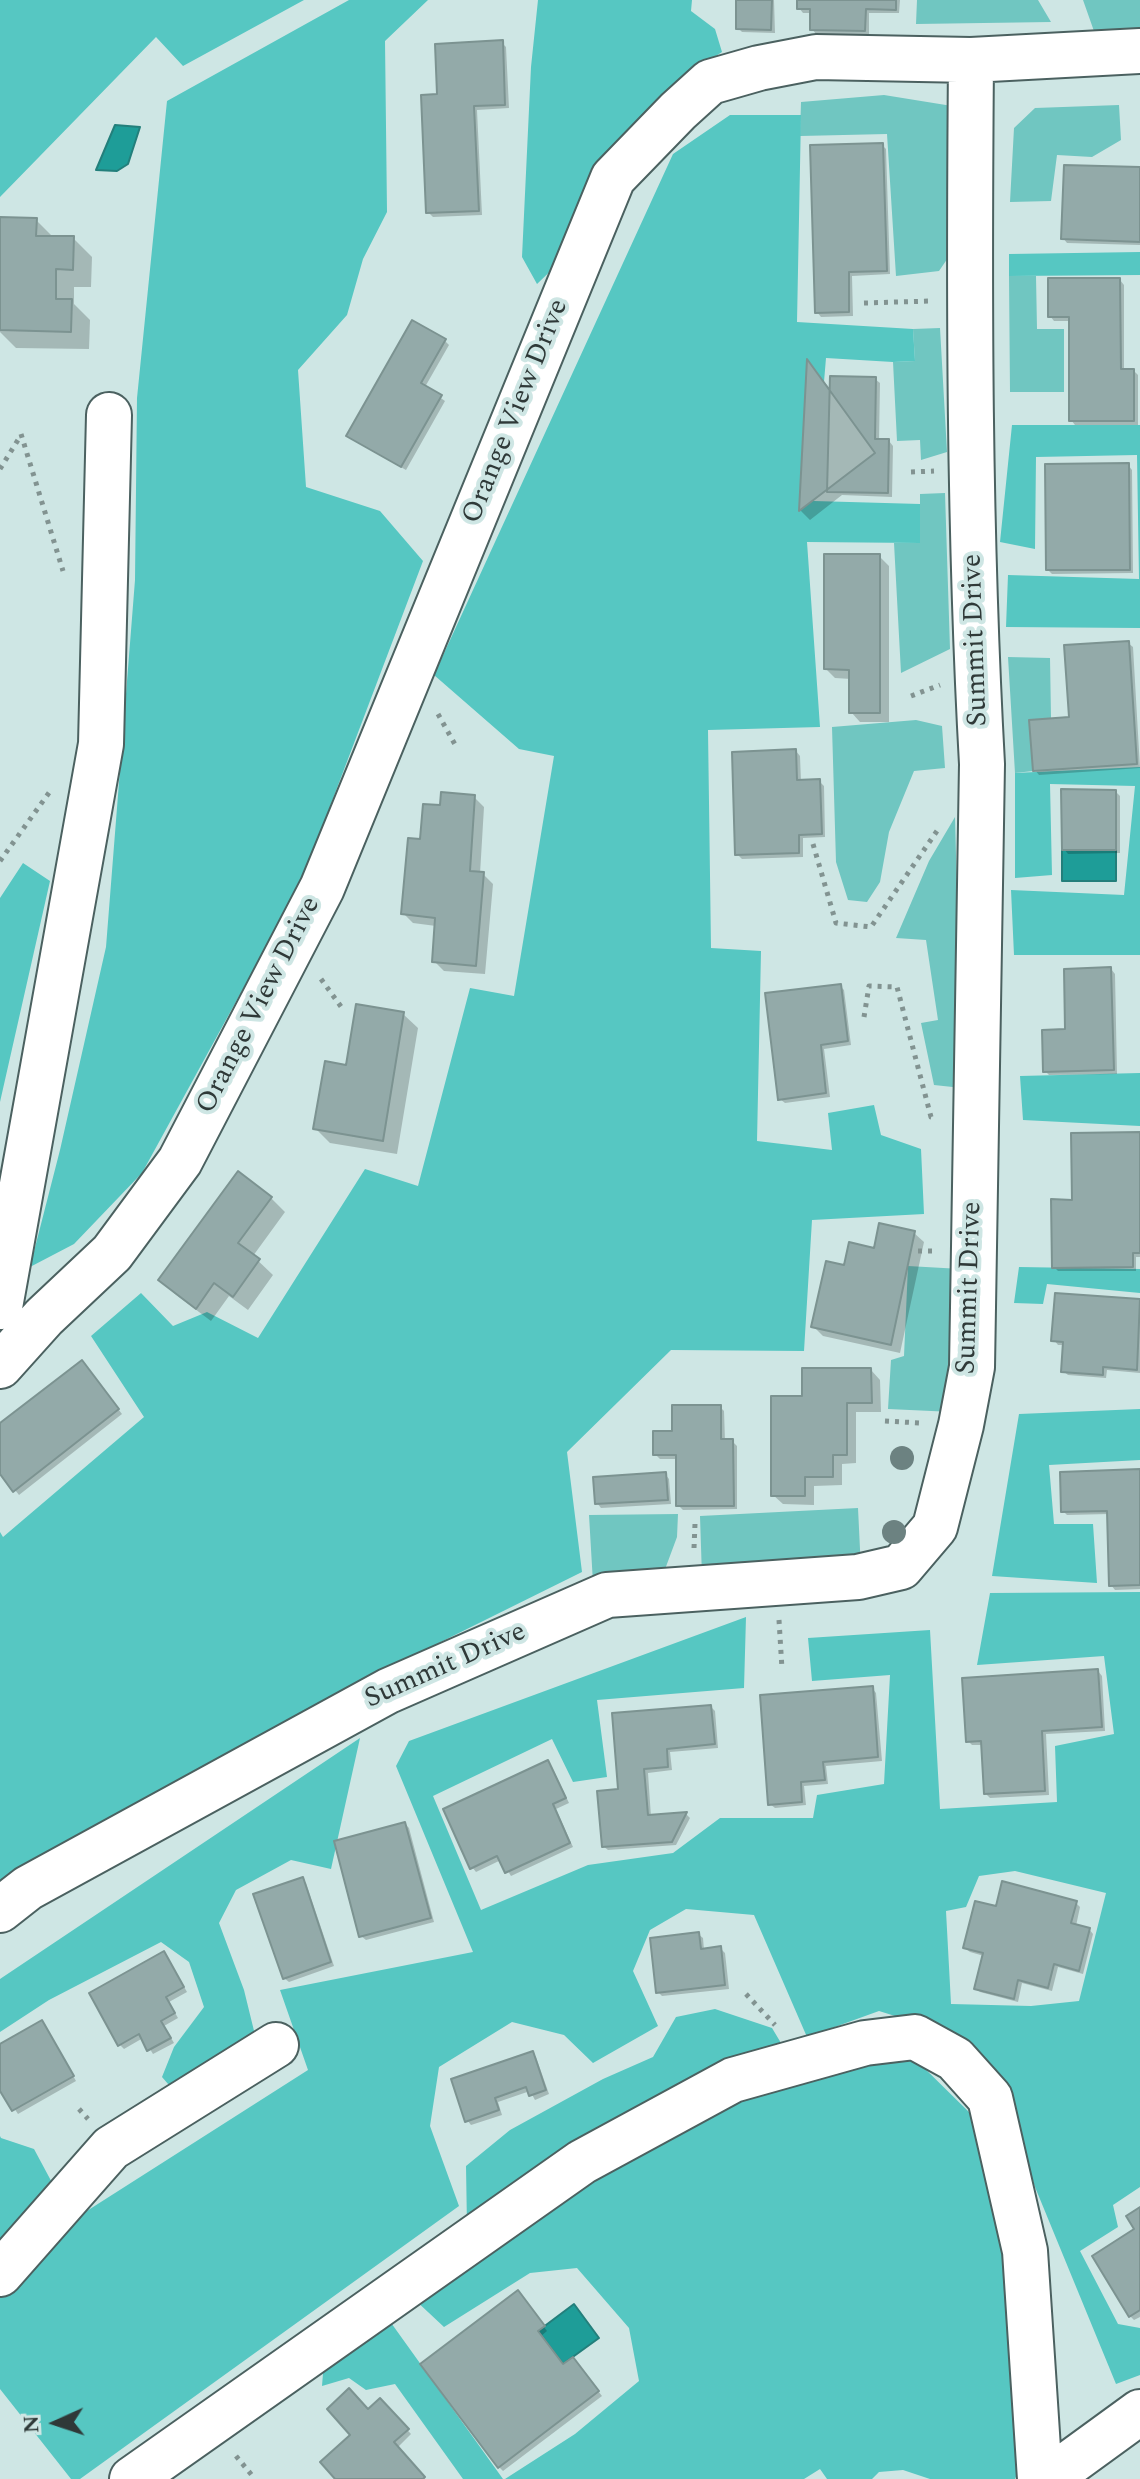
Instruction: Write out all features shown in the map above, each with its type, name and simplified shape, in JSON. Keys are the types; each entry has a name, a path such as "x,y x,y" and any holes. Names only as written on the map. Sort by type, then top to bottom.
{"street":[{"name":"Orange View Drive","path":"0,1366 44,1317 112,1253 180,1161 322,888 613,178 710,82 759,68 816,57 971,60 1140,51"},
{"name":"Summit Drive","path":"0,1910 28,1888 388,1691 607,1595 858,1577 901,1567 935,1527 972,1367 982,764 969,300 971,60"},
{"path":"0,1307 101,744 109,415"},
{"path":"132,2479 582,2162 733,2080 865,2043 915,2037 955,2059 990,2098 1025,2251 1040,2479"},
{"path":"0,2274 111,2148 276,2045"},
{"path":"1048,2479 1140,2412"}],"path":[{"path":"864,303 969,300"},
{"path":"0,469 21,434"},
{"path":"813,844 836,923 871,927 947,816"},
{"path":"864,1017 869,986 897,987 931,1117 977,1124"}],"shaded area":[{"path":"0,0 304,0 183,66 156,37 0,197"},
{"path":"349,0 428,0 385,41 387,212 363,259 347,315 298,370 306,487 380,511 423,561 301,883 142,1173 74,1244 30,1267 106,947 135,580 137,398 167,101"},
{"path":"538,0 692,0 691,11 715,29 722,52 676,82 600,166 566,256 537,284 522,257 531,67"},
{"path":"917,0 1038,0 1051,22 916,24"},
{"path":"1083,0 1140,0 1140,32 1095,34"},
{"path":"884,95 952,106 952,252 939,271 896,276 887,134 800,136 801,102"},
{"path":"1119,105 1121,140 1092,157 1057,155 1051,201 1010,202 1014,128 1035,108"},
{"path":"730,115 801,115 797,322 913,329 915,361 826,358 814,501 920,504 920,543 807,542 820,727 708,730 711,948 761,951 757,1141 832,1150 828,1113 874,1105 881,1135 921,1149 924,1214 812,1220 804,1351 671,1350 567,1452 582,1572 356,1684 0,1884 0,1532 3,1537 144,1417 91,1336 141,1293 173,1326 207,1312 258,1338 365,1169 418,1186 470,988 514,996 554,756 519,749 434,675 673,154"},
{"path":"115,125 140,127 128,164 117,171 96,170"},
{"path":"1140,252 1140,275 1009,276 1009,254"},
{"path":"1009,276 1036,276 1037,329 1064,329 1064,392 1010,392"},
{"path":"940,328 947,452 921,460 920,440 897,441 893,362 915,361 913,329"},
{"path":"1012,425 1140,425 1140,628 1006,627 1008,575 1139,579 1137,455 1036,457 1035,549 1000,542"},
{"path":"945,493 950,649 901,673 894,543 920,543 920,494"},
{"path":"1008,657 1050,658 1051,718 1029,721 1033,771 1015,773"},
{"path":"916,720 942,726 945,768 914,771 889,832 880,882 867,902 848,900 836,862 832,727"},
{"path":"1140,767 1140,955 1014,955 1011,890 1124,895 1135,786 1050,784 1052,875 1015,878 1015,773"},
{"path":"955,817 962,1088 934,1085 921,1023 938,1020 926,940 896,938 929,861"},
{"path":"1062,850 1116,850 1116,881 1062,881"},
{"path":"23,863 50,881 0,1102 0,898"},
{"path":"1140,1073 1140,1126 1023,1120 1020,1076"},
{"path":"908,1266 961,1269 953,1412 888,1409 891,1360 904,1356"},
{"path":"1019,1267 1140,1269 1140,1293 1047,1284 1043,1304 1014,1303"},
{"path":"1140,1409 1140,1460 1049,1465 1054,1524 1093,1524 1097,1583 992,1576 1019,1414"},
{"path":"858,1508 861,1570 702,1577 700,1516"},
{"path":"678,1514 677,1537 664,1572 593,1583 589,1515"},
{"path":"1140,1592 1140,2187 1113,2205 1118,2227 1080,2251 1118,2324 1140,2328 1140,2375 1116,2384 1035,2187 998,2073 953,2034 879,2011 807,2037 754,1915 686,1909 650,1930 633,1971 658,2026 593,2063 564,2035 512,2022 439,2067 430,2126 459,2206 80,2479 71,2479 0,2389 0,2297 46,2237 308,2070 280,1990 473,1952 396,1766 409,1741 746,1617 744,1688 597,1700 607,1777 573,1782 552,1739 433,1796 481,1910 588,1865 673,1853 720,1818 813,1818 817,1795 884,1784 890,1675 812,1681 808,1638 930,1630 940,1809 1057,1802 1055,1746 1114,1734 1104,1656 977,1665 990,1593","holes":["1015,1871 1106,1893 1079,2001 1031,2006 951,2004 946,1911 966,1907 979,1876"]},
{"path":"360,1738 331,1869 291,1860 236,1890 219,1923 244,1990 256,2039 175,2092 162,2077 174,2047 204,2007 189,1962 161,1942 49,2000 0,2032 0,1979"},
{"path":"715,2009 772,2028 784,2048 467,2227 466,2166 510,2130 603,2079 653,2057 676,2017"},
{"path":"909,2053 974,2117 1017,2278 1024,2458 1015,2479 930,2479 903,2470 879,2472 872,2479 827,2479 820,2469 804,2479 505,2479 575,2434 639,2381 629,2328 577,2268 530,2273 444,2327 413,2298 733,2095"},
{"path":"0,2136 34,2149 56,2190 0,2258"},
{"path":"574,2304 599,2338 563,2364 538,2331"},
{"path":"389,2320 503,2479 463,2479 395,2384 366,2390 349,2378 322,2386 324,2361"}],"building":[{"path":"736,0 772,0 771,30 736,29"},
{"path":"797,0 896,0 896,10 866,9 865,31 810,30 810,9 797,9"},
{"path":"503,40 505,105 474,106 479,211 426,213 421,95 437,94 435,44"},
{"path":"883,143 887,271 849,272 849,312 815,313 810,145"},
{"path":"1064,165 1140,167 1140,242 1061,239"},
{"path":"0,217 37,218 36,236 74,236 73,270 56,269 56,299 72,299 71,332 0,330"},
{"path":"1048,278 1120,278 1121,369 1134,369 1134,421 1069,421 1069,317 1048,317"},
{"path":"412,320 446,339 421,383 442,395 401,467 346,436"},
{"path":"807,359 875,453 799,511"},
{"path":"830,376 876,377 875,439 889,439 888,493 827,492"},
{"path":"1129,463 1130,570 1046,570 1045,464"},
{"path":"824,554 880,554 880,713 849,713 849,670 824,669"},
{"path":"1129,641 1137,764 1033,771 1029,720 1069,717 1064,645"},
{"path":"796,749 797,780 820,779 822,834 799,835 799,853 735,855 732,752"},
{"path":"1061,789 1116,790 1116,850 1062,850"},
{"path":"441,792 475,795 470,871 484,872 476,966 432,962 435,918 401,914 408,838 420,839 423,804 440,805"},
{"path":"1111,967 1114,1070 1043,1072 1042,1030 1065,1029 1064,969"},
{"path":"841,984 848,1041 821,1045 826,1093 778,1100 765,993"},
{"path":"356,1004 404,1012 383,1141 313,1129 325,1061 346,1065"},
{"path":"1140,1132 1140,1253 1133,1253 1133,1267 1052,1268 1051,1199 1072,1200 1071,1133"},
{"path":"238,1171 272,1197 238,1243 260,1259 233,1297 214,1283 196,1309 158,1280"},
{"path":"879,1223 915,1231 891,1345 811,1327 826,1261 844,1265 849,1242 874,1248"},
{"path":"1055,1293 1140,1299 1137,1370 1103,1367 1103,1375 1061,1372 1063,1342 1051,1341"},
{"path":"82,1360 119,1409 13,1492 0,1474 0,1423"},
{"path":"802,1368 871,1368 872,1403 847,1403 847,1455 833,1455 833,1477 805,1477 805,1496 771,1496 771,1396 802,1396"},
{"path":"672,1405 721,1405 721,1439 733,1439 734,1506 676,1506 676,1455 653,1455 653,1431 672,1431"},
{"path":"1140,1469 1140,1585 1109,1586 1107,1511 1061,1512 1060,1472"},
{"path":"666,1472 668,1500 595,1504 593,1477"},
{"path":"1098,1669 1102,1727 1042,1731 1045,1791 984,1794 981,1741 966,1742 962,1678"},
{"path":"873,1686 878,1757 823,1762 825,1780 801,1782 802,1802 768,1805 760,1695"},
{"path":"711,1705 715,1744 667,1749 668,1767 644,1769 648,1815 687,1812 672,1842 602,1847 597,1791 618,1789 612,1713"},
{"path":"548,1760 566,1798 553,1804 570,1843 505,1873 497,1856 470,1869 443,1809"},
{"path":"405,1822 431,1918 359,1937 334,1841"},
{"path":"303,1877 331,1962 283,1979 253,1894"},
{"path":"1002,1881 1077,1901 1071,1923 1090,1928 1079,1971 1054,1964 1048,1988 1018,1980 1014,1999 974,1989 983,1953 963,1948 975,1901 996,1906"},
{"path":"699,1932 701,1949 721,1946 725,1985 656,1993 650,1938"},
{"path":"164,1951 184,1987 166,1997 175,2013 161,2021 171,2038 147,2051 139,2034 118,2046 89,1993"},
{"path":"42,2020 74,2076 12,2111 0,2091 0,2044"},
{"path":"533,2051 546,2090 529,2096 526,2087 495,2098 499,2110 465,2122 451,2079"},
{"path":"1140,2207 1140,2310 1129,2317 1092,2256 1134,2229 1126,2216"},
{"path":"518,2290 545,2326 538,2331 563,2364 573,2357 599,2391 498,2468 420,2364"},
{"path":"349,2388 368,2409 380,2398 409,2429 394,2442 425,2477 423,2479 335,2479 320,2462 350,2435 327,2409"}]}
